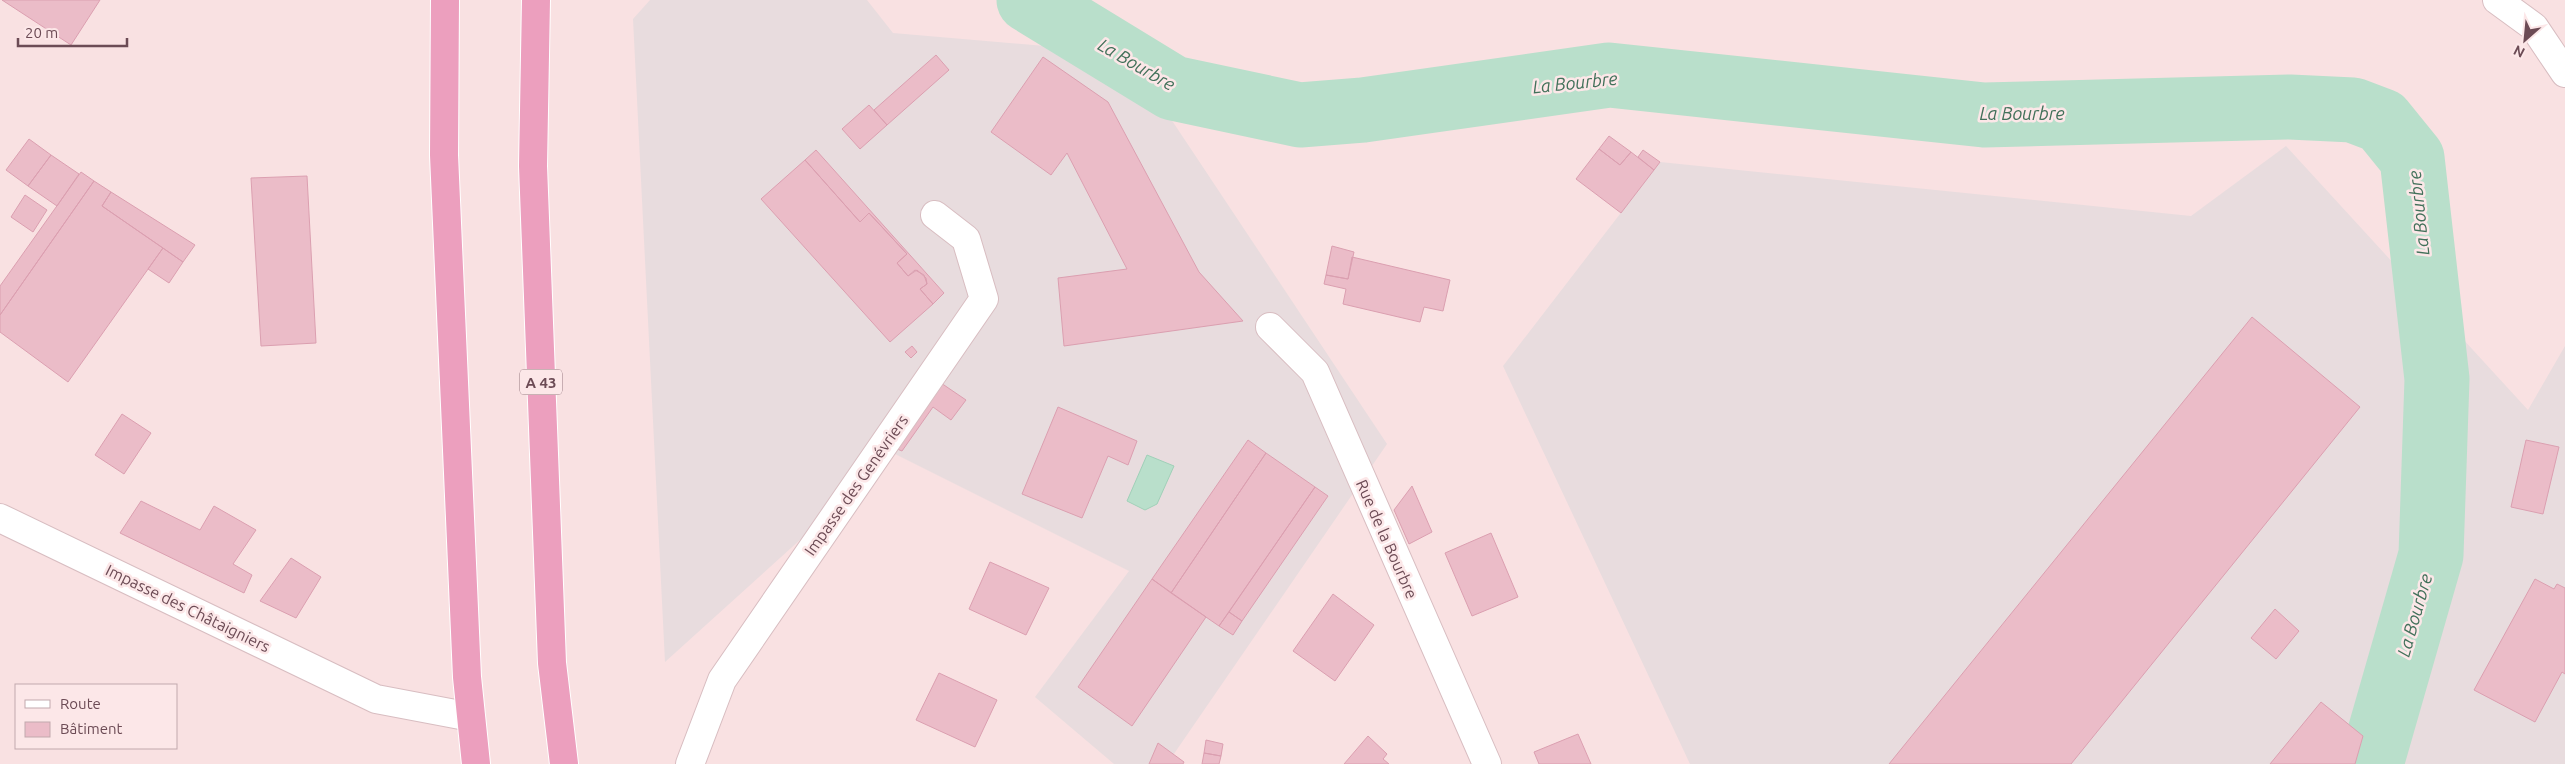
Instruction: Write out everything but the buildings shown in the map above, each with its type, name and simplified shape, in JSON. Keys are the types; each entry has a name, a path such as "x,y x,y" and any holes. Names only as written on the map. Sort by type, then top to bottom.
{"highway":[{"path":"445,0 444,155 467,677 476,764"},
{"name":"A 43","path":"536,0 534,176 552,663 564,764"}],"street":[{"path":"2497,0 2534,27 2565,74"},
{"name":"Impasse des Genévriers","path":"690,764 722,680 984,299 966,239 935,215"},
{"name":"Rue de la Bourbre","path":"1270,327 1314,372 1487,764"},
{"name":"Impasse des Châtaigniers","path":"0,518 376,699 471,717"}],"shaded area":[{"path":"650,0 867,0 893,33 1091,50 1153,92 1387,444 1167,764 1114,764 1035,697 1129,571 895,454 665,662 633,19"},
{"path":"2286,146 2528,410 2565,346 2565,764 1690,764 1503,366 1660,162 2191,216"},
{"path":"1147,455 1174,466 1157,504 1145,510 1127,501"}],"waterway":[{"name":"La Bourbre","path":"1029,0 1173,88 1300,115 1363,110 1609,75 1984,115 2290,107 2353,110 2382,121 2412,158 2437,379 2431,555 2371,764"}]}
